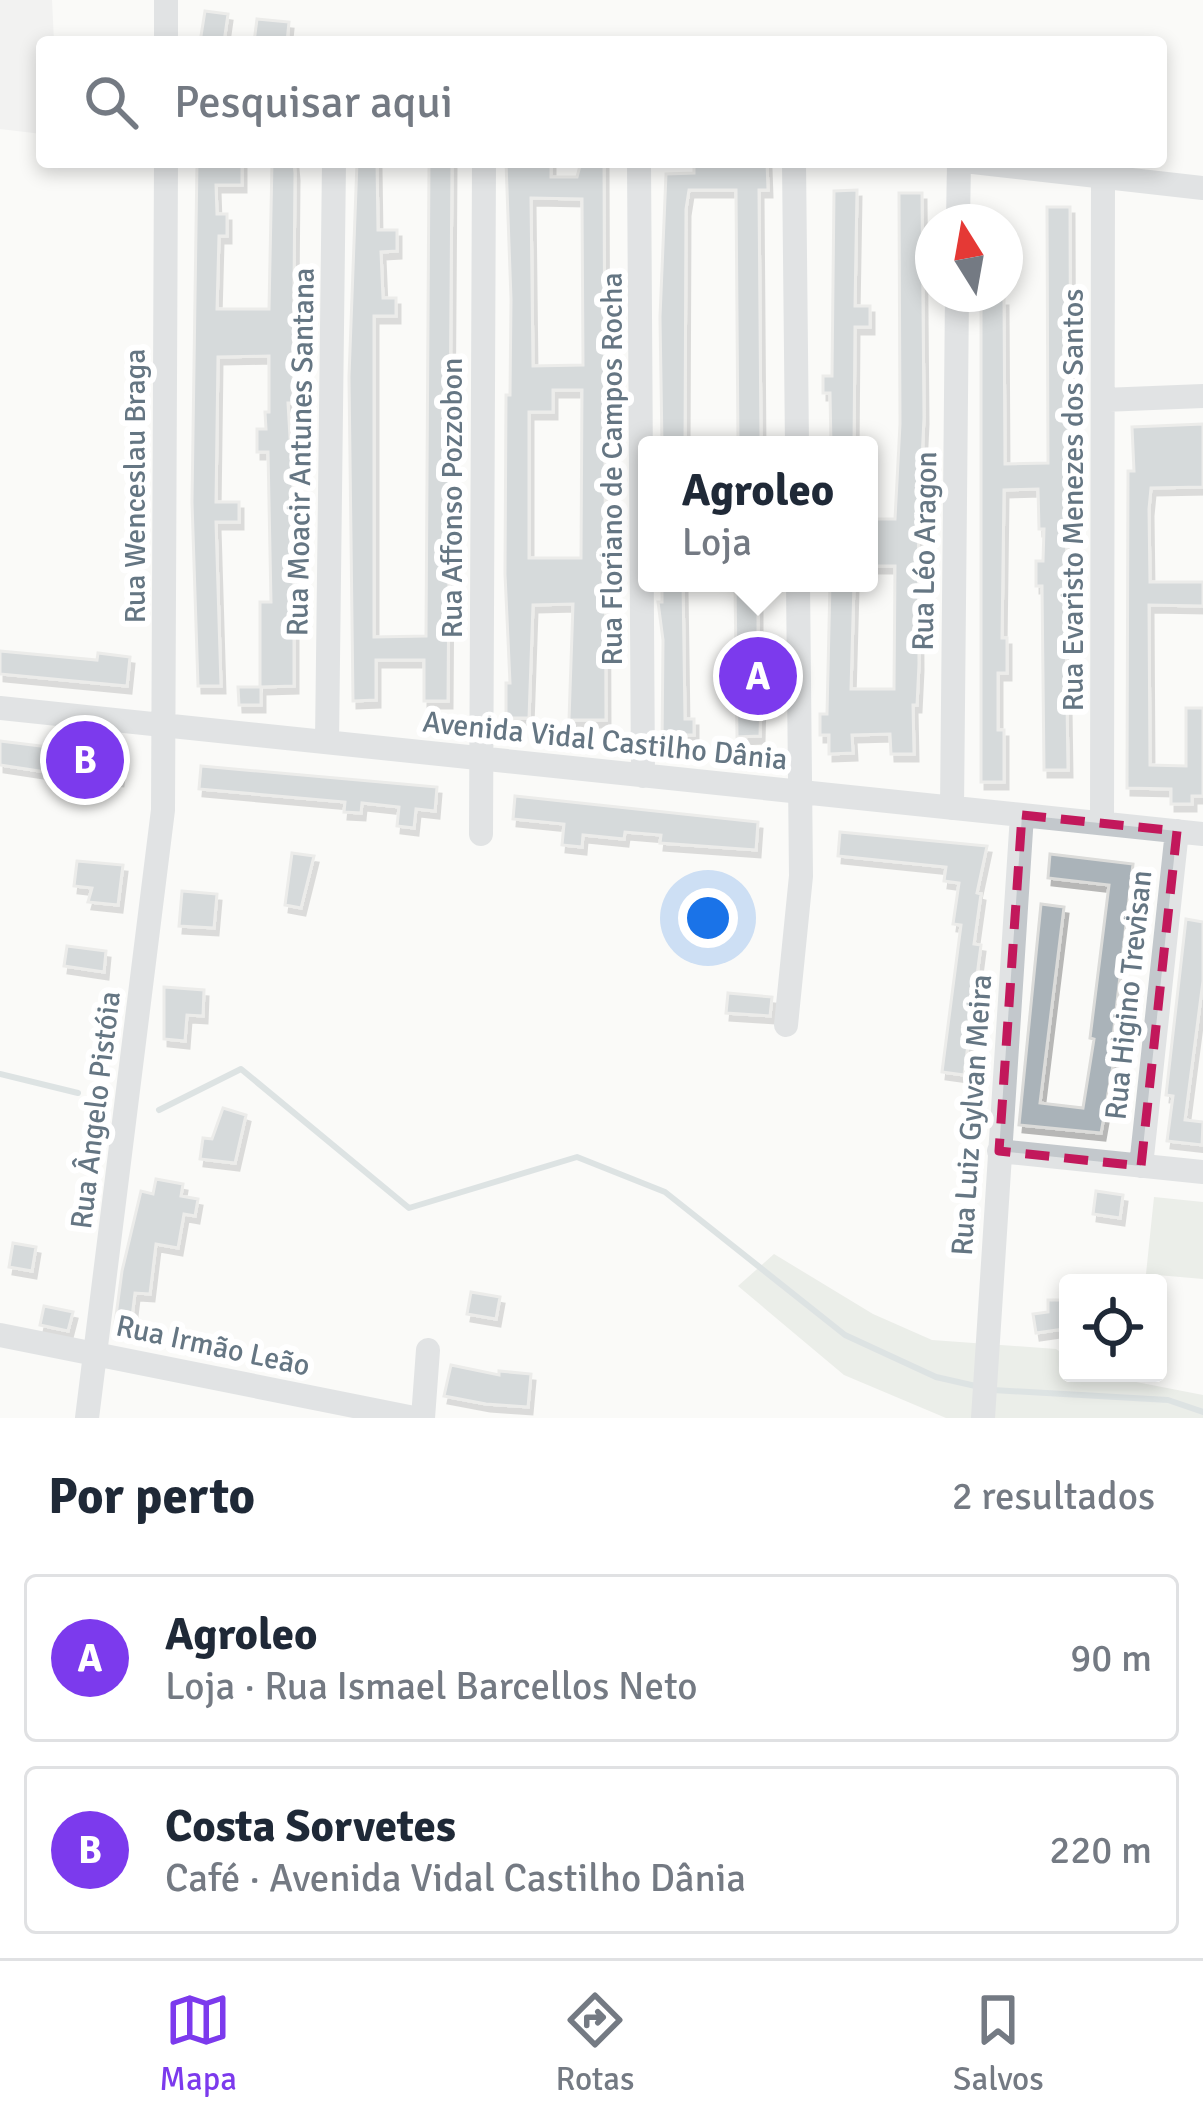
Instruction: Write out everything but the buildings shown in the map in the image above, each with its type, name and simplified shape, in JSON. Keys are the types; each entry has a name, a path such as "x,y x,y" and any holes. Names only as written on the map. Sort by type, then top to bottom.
{"street":[{"name":"Rua Wenceslau Braga","path":"163,809 166,168"},
{"name":"Rua Moacir Antunes Santana","path":"327,742 334,168"},
{"name":"Rua Affonso Pozzobon","path":"481,834 484,168"},
{"name":"Rua Floriano de Campos Rocha","path":"640,168 642,436"},
{"path":"794,168 796,436"},
{"path":"958,168 958,204"},
{"path":"1029,168 1203,188"},
{"name":"Rua Evaristo Menezes dos Santos","path":"1102,824 1103,176"},
{"name":"Rua Léo Aragon","path":"952,808 957,312"},
{"path":"1103,400 1203,396"},
{"name":"Rua Floriano de Campos Rocha","path":"643,592 644,776"},
{"path":"786,1025 801,876 798,592"},
{"name":"Avenida Vidal Castilho Dânia","path":"0,708 1203,834"},
{"name":"Rua Ângelo Pistóia","path":"87,1418 163,809"},
{"name":"Rua Luiz Gylvan Meira","path":"983,1418 1022,815"},
{"name":"Rua Higino Trevisan","path":"1141,1166 1177,831"},
{"path":"999,1151 1203,1172"},
{"name":"Rua Irmão Leão","path":"0,1334 418,1418"},
{"path":"418,1418 428,1350"}],"highlighted area":[{"path":"1022,815 1177,831 1141,1166 999,1151"}],"shaded area":[{"path":"0,0 52,0 54,36 36,36 36,133 0,129"},
{"path":"1154,1197 1203,1202 1203,1279 1146,1274"},
{"path":"774,1254 873,1314 932,1340 1056,1349 1059,1382 1136,1382 1203,1395 1203,1418 946,1418 844,1375 738,1286"}],"waterway":[{"path":"159,1110 241,1069 409,1208 577,1157 665,1192 845,1335 936,1377 980,1387"},
{"path":"0,1074 78,1093"},
{"path":"993,1390 1168,1400 1203,1412"}],"place":[{"name":"Agroleo","path":"758,676"},
{"name":"Costa Sorvetes","path":"85,760"}]}
